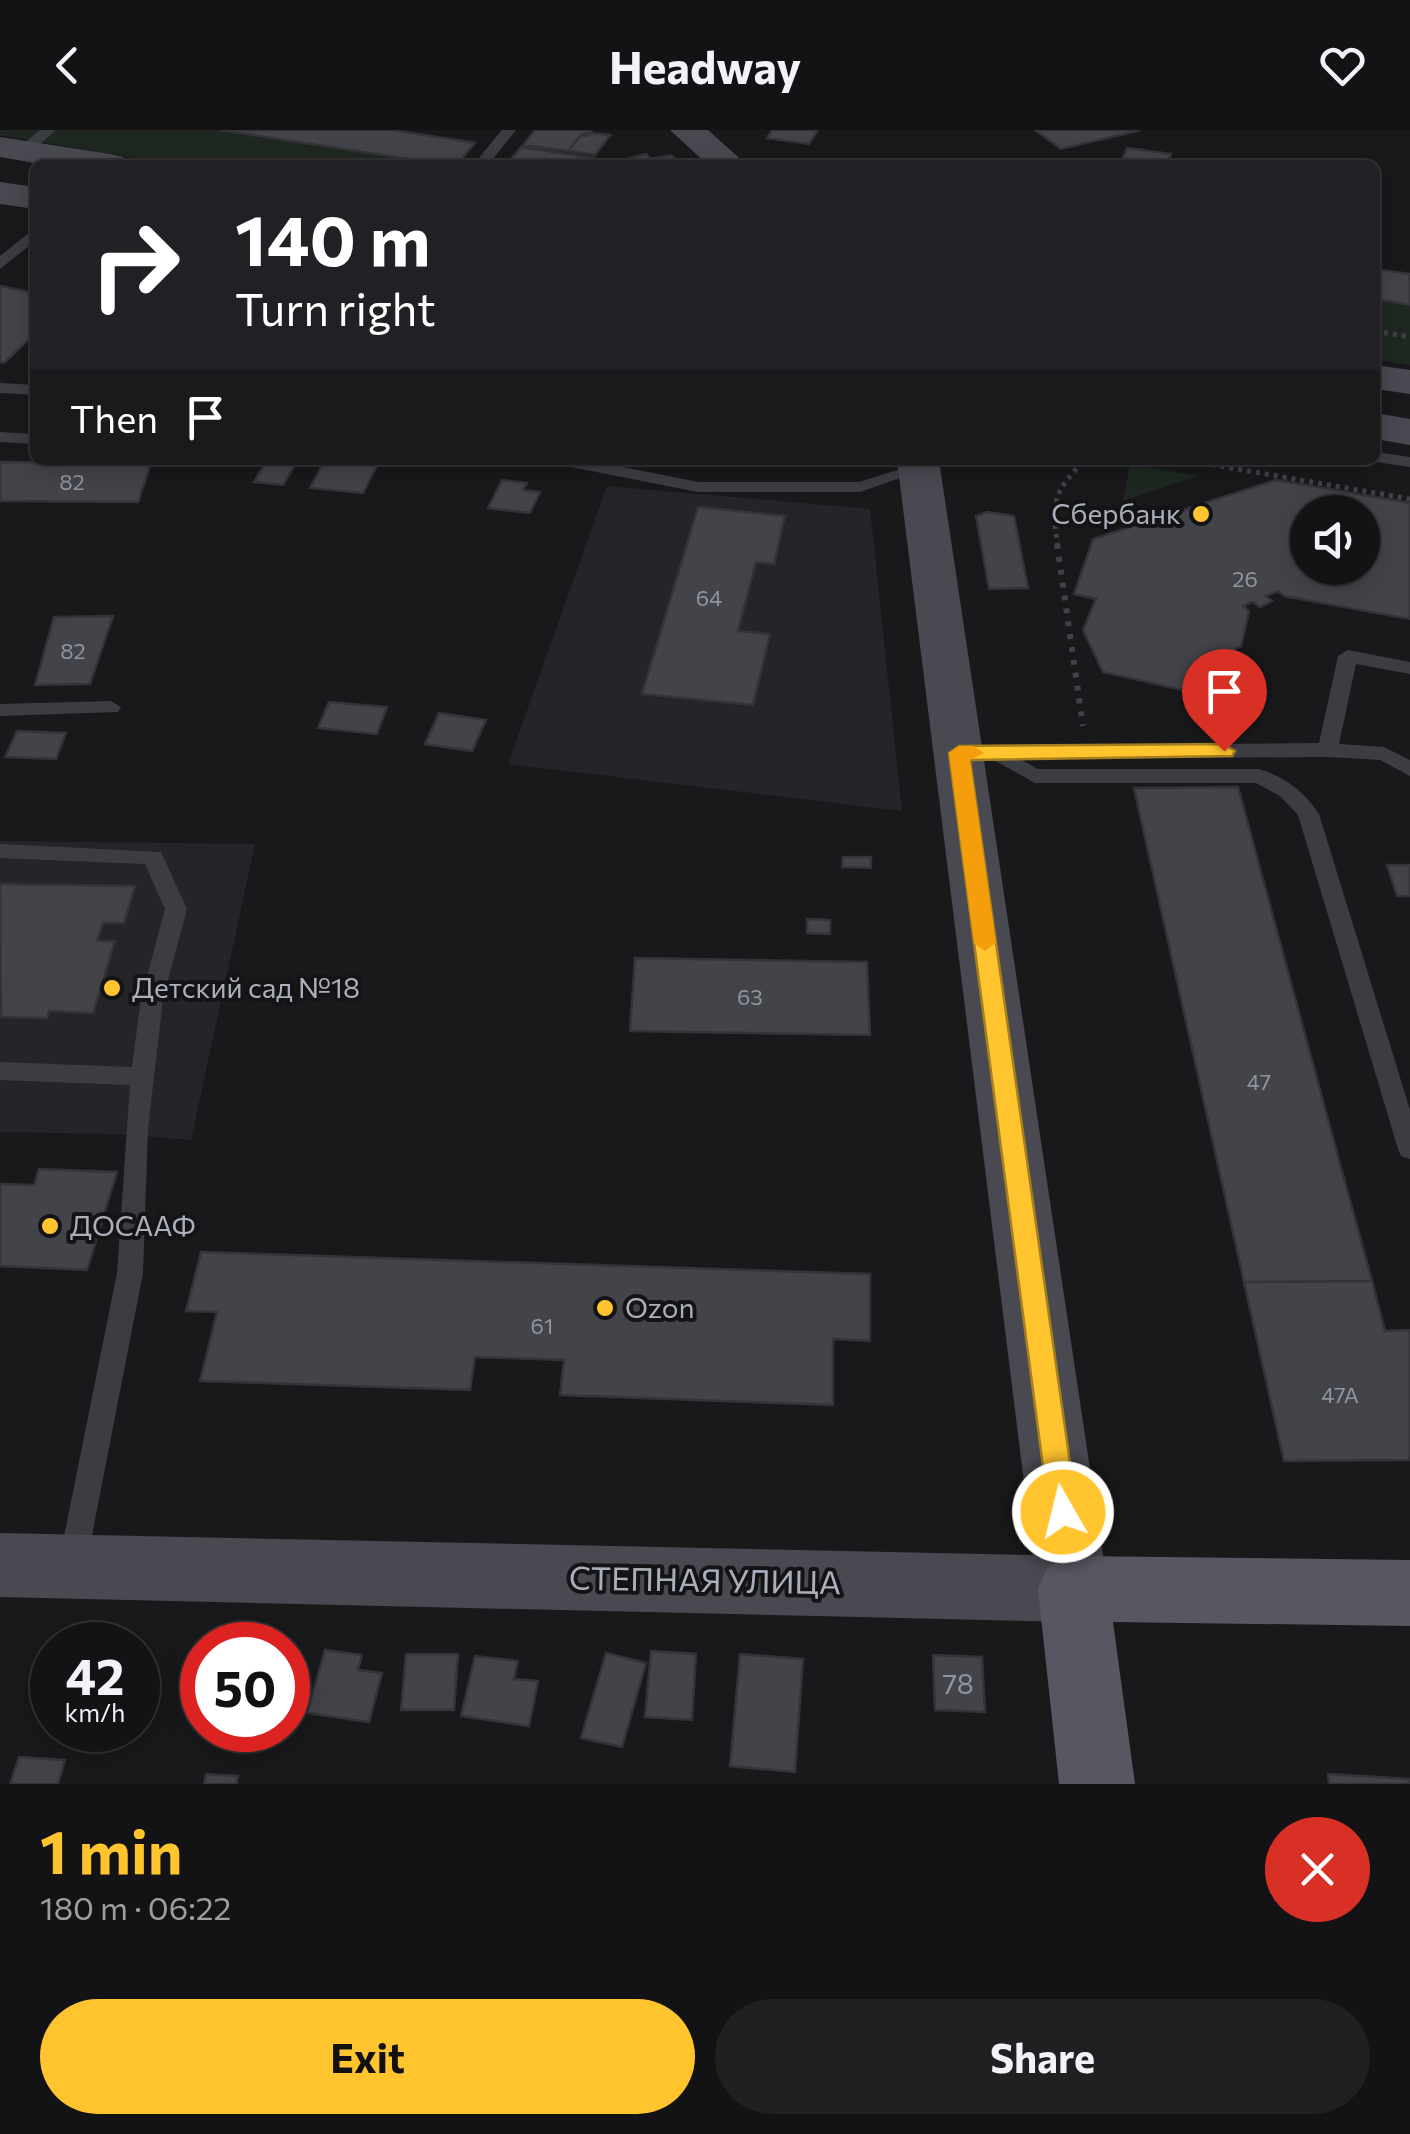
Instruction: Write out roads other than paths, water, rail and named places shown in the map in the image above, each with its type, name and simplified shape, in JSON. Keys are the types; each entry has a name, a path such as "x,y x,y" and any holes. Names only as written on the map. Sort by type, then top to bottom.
{"main road":[{"path":"687,130 723,160"},
{"path":"24,142 91,160"},
{"path":"0,193 30,197"},
{"path":"1380,378 1410,382"},
{"path":"1380,427 1410,432"},
{"path":"920,465 975,753 1097,1784"},
{"name":"СТЕПНАЯ УЛИЦА","path":"0,1566 1410,1593"}],"lane":[{"path":"484,160 509,130"},
{"path":"0,264 30,237"},
{"path":"0,388 30,390"},
{"path":"0,438 30,439"},
{"path":"1380,458 1410,462"},
{"path":"586,465 698,487 860,488 915,465"},
{"path":"1328,750 1348,656 1410,668"},
{"path":"0,710 111,707"},
{"path":"975,753 1328,750 1384,754 1410,769"},
{"path":"975,753 1036,776 1260,776 1282,786 1299,800 1308,814 1410,1149"},
{"path":"0,851 152,857 176,908 152,1000 136,1129 130,1273 72,1568"},
{"path":"0,1071 143,1076"}],"place":[{"name":"Сбербанк","path":"1201,514"},
{"name":"Детский сад №18","path":"112,988"},
{"name":"ДОСААФ","path":"50,1226"},
{"name":"Ozon","path":"605,1308"}]}
